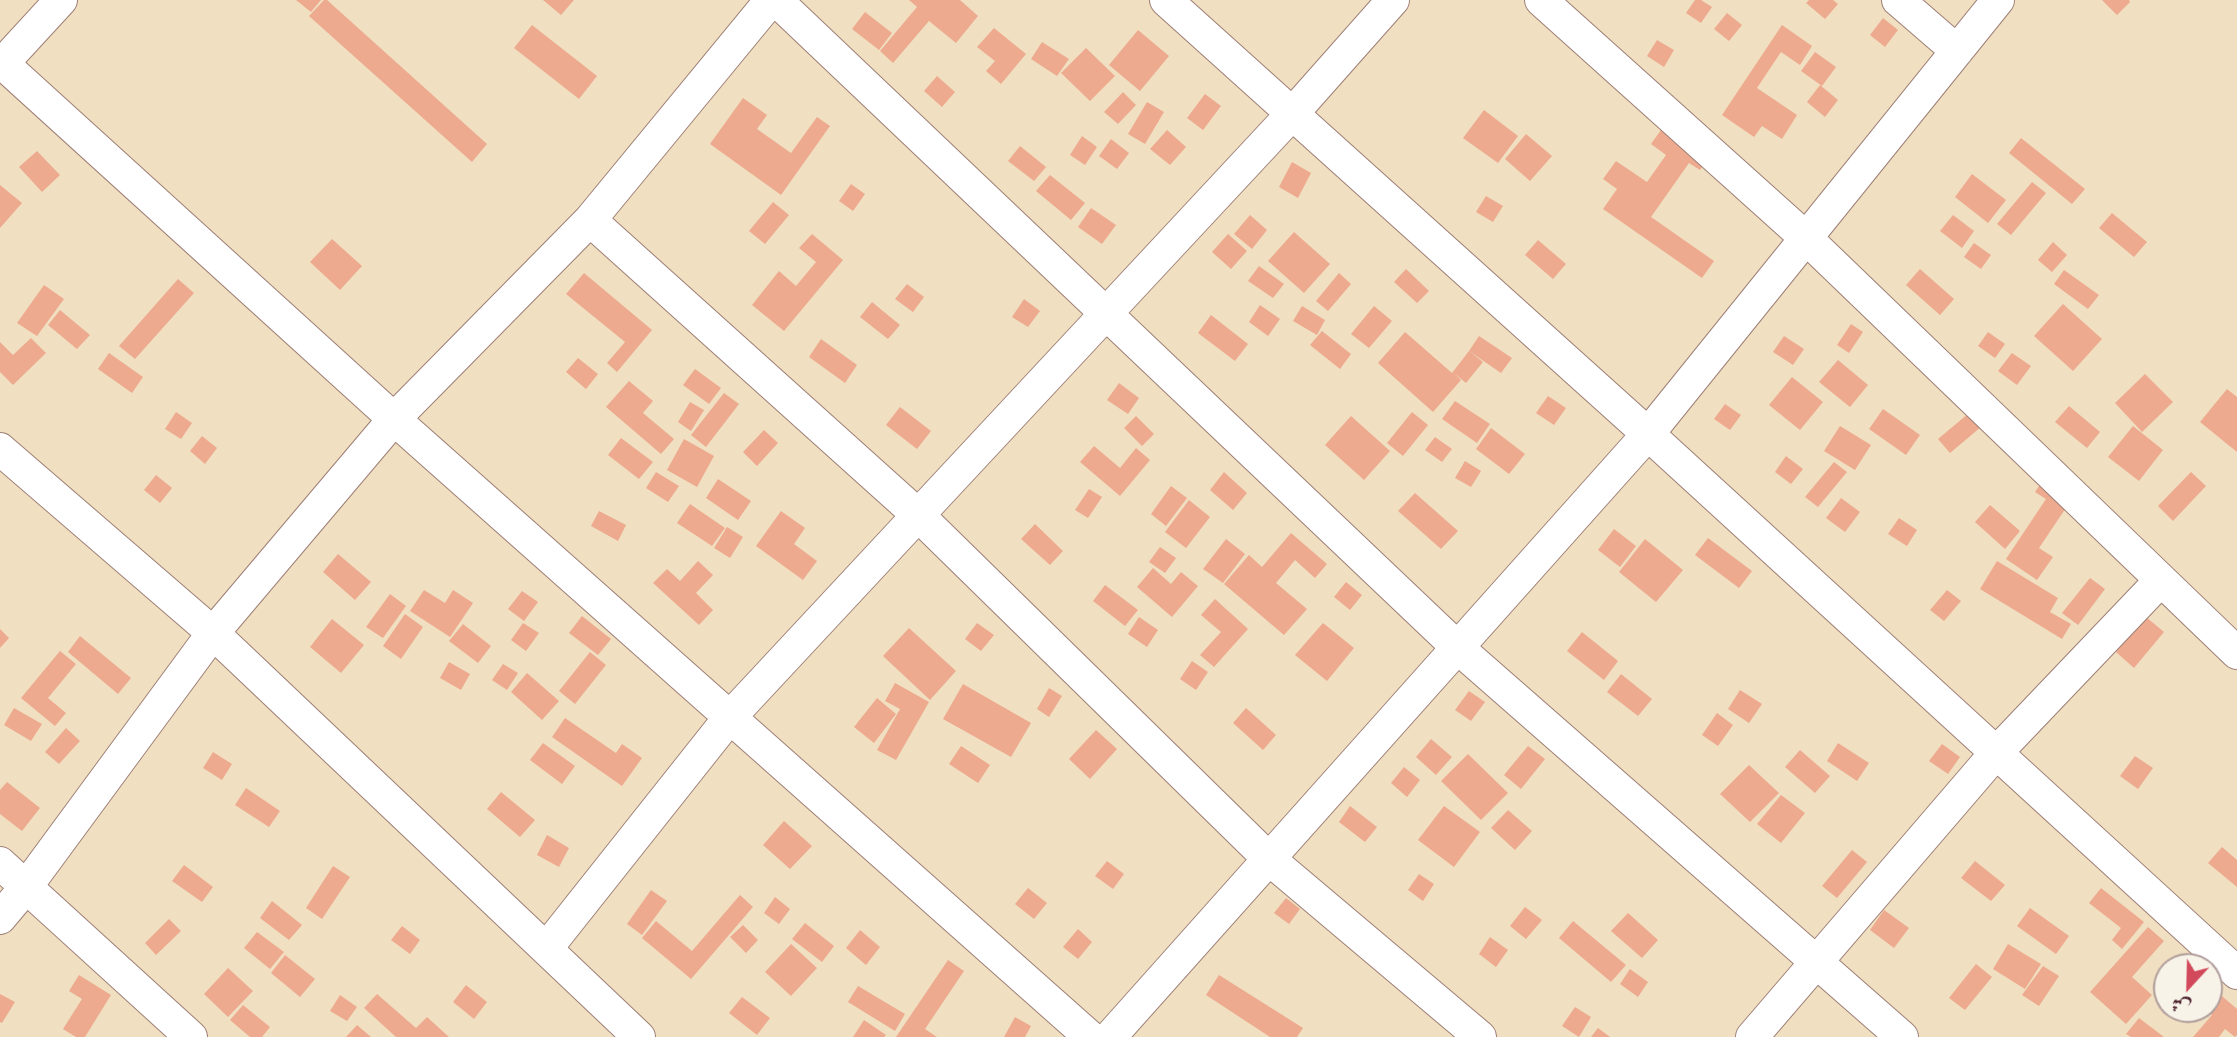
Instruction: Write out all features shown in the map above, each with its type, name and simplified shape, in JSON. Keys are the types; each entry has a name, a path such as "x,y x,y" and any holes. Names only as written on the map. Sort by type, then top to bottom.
{"street":[{"path":"61,0 1,62 394,419 1090,1037"},
{"path":"1166,0 1648,434 2237,973"},
{"path":"546,948 730,718 1292,114 1392,0"},
{"path":"1541,0 1806,238 2237,653"},
{"path":"1898,0 1957,51"},
{"path":"1110,1037 1648,434 1998,0"},
{"path":"0,918 26,887 213,633 394,419 590,220 762,4 1107,312 1457,647 1902,1037"},
{"path":"590,220 918,515 1268,858 1480,1037"},
{"path":"0,449 213,633 639,1037"},
{"path":"1752,1037 1995,754 2161,580"},
{"path":"0,863 191,1037"}],"building":[{"path":"296,0 321,0 311,12"},
{"path":"324,0 487,144 472,162 309,16"},
{"path":"543,0 574,0 561,15"},
{"path":"909,0 960,0 978,16 956,43 929,21 893,63 880,51 917,7"},
{"path":"1695,0 1701,0 1712,7 1701,23 1686,13"},
{"path":"1809,0 1833,0 1838,4 1825,19 1806,3"},
{"path":"2102,0 2129,0 2130,2 2117,15"},
{"path":"865,12 892,33 879,50 852,29"},
{"path":"1727,13 1742,25 1729,41 1714,29"},
{"path":"1883,18 1898,30 1885,47 1870,35"},
{"path":"532,25 597,76 579,99 514,48"},
{"path":"1782,25 1812,46 1800,65 1781,52 1757,88 1797,115 1782,139 1762,126 1754,137 1722,115"},
{"path":"994,28 1026,54 1001,84 986,71 995,61 977,47"},
{"path":"1138,30 1169,56 1140,91 1109,65"},
{"path":"1657,40 1674,50 1664,67 1647,56"},
{"path":"1042,42 1069,59 1057,76 1031,59"},
{"path":"1086,48 1115,76 1090,101 1061,73"},
{"path":"1815,52 1836,67 1822,86 1801,71"},
{"path":"937,76 955,92 942,107 924,91"},
{"path":"1820,85 1838,100 1825,117 1807,102"},
{"path":"1123,92 1136,105 1118,124 1104,112"},
{"path":"1205,94 1221,106 1203,130 1187,118"},
{"path":"743,98 767,115 757,129 791,153 817,117 830,126 781,195 710,144"},
{"path":"1147,102 1164,112 1145,144 1128,134"},
{"path":"1484,110 1518,136 1498,163 1463,138"},
{"path":"1167,130 1186,147 1170,165 1150,149"},
{"path":"1661,130 1706,161 1700,170 1689,163 1651,217 1714,261 1702,278 1603,209 1617,189 1603,179 1616,161 1647,182 1666,155 1651,144"},
{"path":"1526,134 1552,156 1530,181 1505,159"},
{"path":"1082,136 1097,147 1085,165 1070,155"},
{"path":"2021,138 2085,189 2072,204 2009,153"},
{"path":"1111,139 1129,153 1117,169 1099,156"},
{"path":"1020,146 1046,167 1034,181 1008,161"},
{"path":"37,151 60,175 42,192 19,167"},
{"path":"1292,162 1311,173 1298,198 1279,187"},
{"path":"1972,174 2006,200 1988,223 1955,197"},
{"path":"1050,175 1085,203 1071,220 1036,191"},
{"path":"2032,182 2046,193 2011,235 1997,224"},
{"path":"851,184 865,194 853,211 839,201"},
{"path":"0,185 22,203 0,228"},
{"path":"1486,196 1503,206 1493,222 1476,212"},
{"path":"773,202 789,215 765,244 749,231"},
{"path":"1091,208 1116,225 1102,244 1078,227"},
{"path":"2112,213 2147,242 2134,257 2099,228"},
{"path":"1250,215 1267,230 1252,249 1234,234"},
{"path":"1953,215 1974,231 1962,248 1940,231"},
{"path":"1294,232 1330,264 1304,293 1268,261"},
{"path":"812,234 843,260 784,331 752,305 779,271 796,286 816,262 799,248"},
{"path":"1228,234 1247,251 1231,269 1212,252"},
{"path":"332,239 362,266 340,290 310,262"},
{"path":"1538,240 1566,264 1553,279 1525,255"},
{"path":"2053,242 2067,255 2052,272 2038,260"},
{"path":"1974,243 1991,255 1981,269 1964,257"},
{"path":"1259,266 1284,284 1273,298 1248,281"},
{"path":"1406,269 1429,291 1417,303 1394,282"},
{"path":"1920,269 1954,299 1940,315 1906,285"},
{"path":"2064,270 2099,295 2088,309 2054,284"},
{"path":"584,273 652,330 617,372 607,363 625,342 566,294"},
{"path":"1339,273 1351,284 1328,311 1316,301"},
{"path":"178,279 194,293 135,359 119,346"},
{"path":"907,284 924,297 913,312 895,299"},
{"path":"44,285 64,299 37,336 17,323"},
{"path":"1024,299 1040,311 1028,327 1012,317"},
{"path":"872,302 900,325 888,339 860,317"},
{"path":"2063,304 2102,339 2073,371 2034,336"},
{"path":"1260,305 1280,319 1268,336 1249,322"},
{"path":"1302,306 1325,320 1317,335 1293,321"},
{"path":"1374,306 1392,321 1369,348 1351,334"},
{"path":"60,310 90,335 77,349 48,325"},
{"path":"1211,315 1248,344 1235,361 1198,333"},
{"path":"1851,324 1863,332 1849,353 1837,345"},
{"path":"1322,331 1351,354 1340,369 1310,345"},
{"path":"1405,332 1452,373 1469,351 1483,362 1466,383 1455,374 1461,380 1433,412 1378,363"},
{"path":"1988,332 2005,344 1995,358 1978,346"},
{"path":"1479,336 1512,358 1501,373 1469,351"},
{"path":"1784,336 1804,349 1793,365 1773,352"},
{"path":"31,338 46,353 13,385 0,372 0,342 13,355"},
{"path":"821,339 857,365 845,383 809,357"},
{"path":"109,353 143,377 132,393 98,369"},
{"path":"2012,353 2031,366 2017,385 1998,371"},
{"path":"578,358 598,374 586,389 566,372"},
{"path":"1838,360 1868,385 1850,407 1819,382"},
{"path":"695,369 721,388 709,404 683,385"},
{"path":"2145,374 2173,402 2142,432 2115,403"},
{"path":"1792,377 1823,402 1800,430 1769,405"},
{"path":"629,381 653,401 643,413 674,439 661,454 606,407"},
{"path":"1119,383 1139,398 1128,414 1107,400"},
{"path":"2227,389 2237,397 2237,452 2200,422"},
{"path":"724,393 739,404 706,447 691,435"},
{"path":"1548,396 1566,408 1554,425 1536,413"},
{"path":"1455,401 1490,424 1477,443 1442,419"},
{"path":"690,402 704,410 691,431 678,422"},
{"path":"1725,404 1741,415 1730,430 1714,419"},
{"path":"2069,406 2100,432 2087,448 2055,422"},
{"path":"900,407 931,431 917,449 886,425"},
{"path":"1975,408 1987,422 1950,453 1938,439"},
{"path":"1883,409 1920,435 1906,455 1869,429"},
{"path":"176,412 192,423 181,439 165,429"},
{"path":"1412,412 1428,425 1403,456 1387,443"},
{"path":"1136,416 1154,434 1142,446 1124,428"},
{"path":"1351,416 1390,451 1364,480 1325,445"},
{"path":"1840,426 1871,445 1855,470 1824,451"},
{"path":"2133,426 2163,450 2139,481 2108,457"},
{"path":"1491,428 1525,454 1509,474 1476,449"},
{"path":"764,430 778,443 757,466 743,452"},
{"path":"202,436 217,448 205,464 190,451"},
{"path":"1435,437 1452,449 1442,462 1425,450"},
{"path":"621,438 653,462 639,479 608,455"},
{"path":"684,439 714,456 697,487 667,470"},
{"path":"1094,446 1120,468 1136,448 1150,460 1120,496 1080,462"},
{"path":"1786,456 1803,469 1791,484 1775,472"},
{"path":"1465,461 1481,471 1471,487 1455,478"},
{"path":"1834,462 1847,472 1818,507 1805,497"},
{"path":"656,472 679,486 668,502 646,488"},
{"path":"1224,472 1247,493 1233,510 1210,490"},
{"path":"2191,472 2206,486 2173,521 2158,506"},
{"path":"2047,474 2076,493 2039,548 2053,557 2037,580 2006,559 2046,499 2035,492"},
{"path":"156,475 172,488 160,503 144,490"},
{"path":"718,479 751,501 738,520 706,498"},
{"path":"1171,486 1187,498 1166,526 1151,514"},
{"path":"1089,489 1102,497 1088,518 1075,510"},
{"path":"1415,493 1458,531 1441,549 1398,511"},
{"path":"1841,498 1860,512 1845,532 1826,518"},
{"path":"1189,500 1210,517 1186,548 1165,532"},
{"path":"690,504 725,528 712,546 677,523"},
{"path":"1990,505 2020,531 2005,549 1975,522"},
{"path":"599,511 626,525 618,541 591,526"},
{"path":"781,511 805,528 794,544 817,561 803,580 756,546"},
{"path":"1899,518 1917,530 1907,546 1888,534"},
{"path":"1035,524 1063,551 1050,565 1021,539"},
{"path":"727,527 743,537 730,558 714,548"},
{"path":"1614,529 1636,546 1620,567 1598,550"},
{"path":"1291,533 1327,564 1315,578 1295,560 1276,583 1307,609 1284,635 1224,584 1249,555 1262,567"},
{"path":"1708,538 1752,571 1739,588 1695,555"},
{"path":"1226,539 1245,554 1223,583 1203,569"},
{"path":"1645,539 1683,570 1656,602 1619,572"},
{"path":"1160,547 1176,558 1165,573 1149,562"},
{"path":"338,554 371,582 355,600 323,572"},
{"path":"698,561 713,575 696,593 713,610 699,625 653,583 667,569 680,581"},
{"path":"1997,561 2058,598 2050,612 2071,624 2062,639 1980,589"},
{"path":"1153,568 1171,584 1181,572 1198,586 1172,617 1137,587"},
{"path":"2090,578 2105,589 2078,625 2062,613"},
{"path":"1346,582 1362,595 1350,610 1334,597"},
{"path":"1105,585 1138,610 1125,626 1093,601"},
{"path":"424,590 445,603 453,590 473,603 450,637 410,611"},
{"path":"1947,590 1961,601 1944,621 1930,610"},
{"path":"522,591 538,602 524,621 508,609"},
{"path":"390,594 406,606 383,638 366,627"},
{"path":"1215,599 1248,629 1214,667 1200,655 1221,632 1201,615"},
{"path":"405,614 423,627 401,659 383,646"},
{"path":"582,616 611,639 598,655 569,633"},
{"path":"1139,617 1158,630 1147,647 1128,634"},
{"path":"2146,617 2164,632 2134,668 2116,652"},
{"path":"332,619 364,645 341,673 310,647"},
{"path":"523,623 539,633 526,651 511,640"},
{"path":"977,623 994,635 981,651 965,639"},
{"path":"1323,623 1354,648 1327,681 1295,655"},
{"path":"463,624 491,646 478,663 449,641"},
{"path":"909,628 956,671 930,700 883,656"},
{"path":"0,629 9,638 0,648"},
{"path":"1582,632 1618,661 1604,680 1567,651"},
{"path":"80,636 131,678 118,694 68,652"},
{"path":"60,651 76,664 48,698 66,713 55,726 21,698"},
{"path":"590,652 606,665 575,704 559,691"},
{"path":"1192,661 1208,672 1196,690 1180,679"},
{"path":"449,662 470,674 461,690 440,678"},
{"path":"503,664 518,673 507,690 492,680"},
{"path":"527,673 559,701 542,720 511,692"},
{"path":"1621,674 1652,699 1638,716 1607,692"},
{"path":"895,683 929,702 896,760 877,750 900,709 885,701"},
{"path":"963,684 1031,723 1011,757 943,719"},
{"path":"1049,688 1062,696 1049,717 1037,709"},
{"path":"1740,690 1762,704 1749,723 1728,709"},
{"path":"1469,691 1485,702 1471,721 1455,710"},
{"path":"877,698 896,714 874,743 854,727"},
{"path":"14,708 42,724 31,741 4,725"},
{"path":"1246,708 1276,735 1263,750 1233,723"},
{"path":"1717,713 1733,725 1718,746 1702,735"},
{"path":"565,718 616,753 622,744 642,758 622,786 552,737"},
{"path":"66,728 80,741 59,764 45,752"},
{"path":"1096,730 1117,749 1090,779 1069,759"},
{"path":"1431,739 1452,757 1436,775 1416,757"},
{"path":"543,743 575,766 562,784 530,760"},
{"path":"1838,743 1869,763 1857,781 1827,761"},
{"path":"1942,744 1960,757 1948,774 1929,761"},
{"path":"961,746 990,765 978,783 949,764"},
{"path":"1528,746 1545,759 1521,789 1504,775"},
{"path":"1800,750 1830,776 1815,793 1785,767"},
{"path":"213,752 232,764 222,780 203,768"},
{"path":"1468,754 1508,793 1481,820 1441,781"},
{"path":"2135,756 2153,768 2138,789 2120,776"},
{"path":"1749,765 1779,793 1750,822 1720,794"},
{"path":"1404,767 1420,780 1407,797 1391,783"},
{"path":"7,782 40,808 22,831 0,814 0,790"},
{"path":"246,788 280,811 269,827 235,805"},
{"path":"501,792 535,820 520,837 487,809"},
{"path":"1781,795 1805,813 1781,843 1757,824"},
{"path":"1350,806 1377,827 1365,842 1339,822"},
{"path":"1444,806 1480,832 1454,867 1418,840"},
{"path":"1508,810 1532,831 1515,850 1491,828"},
{"path":"784,821 812,846 790,869 763,845"},
{"path":"547,835 569,848 559,867 537,855"},
{"path":"2222,847 2237,860 2237,887 2208,863"},
{"path":"1852,850 1867,862 1837,898 1822,886"},
{"path":"1107,861 1124,874 1113,889 1095,876"},
{"path":"1975,861 2005,885 1991,901 1961,878"},
{"path":"184,865 213,887 202,902 172,881"},
{"path":"333,866 350,877 322,919 306,908"},
{"path":"1419,874 1434,884 1423,901 1408,890"},
{"path":"1028,888 1047,903 1034,919 1015,904"},
{"path":"2101,888 2144,922 2122,949 2112,940 2121,928 2089,903"},
{"path":"651,890 667,901 642,935 627,924"},
{"path":"740,895 753,907 691,979 642,938 656,921 692,951"},
{"path":"775,897 790,909 779,924 764,913"},
{"path":"1286,898 1300,909 1289,924 1274,913"},
{"path":"272,901 302,925 289,940 260,918"},
{"path":"1525,907 1542,920 1526,939 1510,926"},
{"path":"2030,908 2069,936 2056,954 2017,926"},
{"path":"1884,910 1909,928 1894,948 1870,930"},
{"path":"1628,913 1658,940 1642,958 1611,931"},
{"path":"169,919 181,931 156,955 145,943"},
{"path":"1573,921 1626,965 1611,982 1559,938"},
{"path":"805,923 834,946 822,962 792,939"},
{"path":"743,925 758,940 746,953 730,937"},
{"path":"402,926 420,940 410,954 391,940"},
{"path":"2148,927 2164,941 2132,977 2152,995 2126,1024 2090,992"},
{"path":"1078,929 1092,942 1078,959 1063,947"},
{"path":"860,930 880,947 866,965 846,948"},
{"path":"257,932 284,952 270,969 244,948"},
{"path":"1490,937 1508,950 1496,967 1479,954"},
{"path":"791,944 817,968 791,996 765,972"},
{"path":"2008,944 2041,964 2025,989 1993,969"},
{"path":"285,955 315,979 300,997 271,973"},
{"path":"948,960 964,971 925,1029 937,1037 896,1037"},
{"path":"1976,964 1992,977 1965,1010 1949,998"},
{"path":"2043,966 2059,976 2039,1006 2022,995"},
{"path":"228,968 253,991 228,1017 204,994"},
{"path":"1630,969 1648,982 1638,997 1620,984"},
{"path":"79,975 111,995 85,1037 76,1037 63,1029 82,999 69,991"},
{"path":"1219,975 1303,1028 1297,1037 1270,1037 1206,995"},
{"path":"466,985 487,1002 474,1019 453,1002"},
{"path":"858,986 905,1014 895,1031 848,1002"},
{"path":"0,994 15,1002 2,1023 0,1022"},
{"path":"377,994 416,1028 427,1017 449,1037 396,1037 364,1008"},
{"path":"340,995 357,1007 347,1021 330,1011"},
{"path":"742,997 770,1018 757,1035 729,1013"},
{"path":"2223,997 2237,1009 2235,1037 2225,1029 2219,1037 2193,1037 2205,1023 2223,1023"},
{"path":"243,1005 270,1027 262,1037 250,1037 230,1020"},
{"path":"1575,1007 1591,1017 1579,1037 1562,1026"},
{"path":"1015,1017 1031,1026 1025,1037 1004,1037"},
{"path":"2139,1018 2164,1037 2131,1037 2126,1034"},
{"path":"864,1020 886,1035 853,1037"},
{"path":"357,1025 371,1037 346,1037"},
{"path":"1598,1028 1610,1037 1591,1037"}]}
